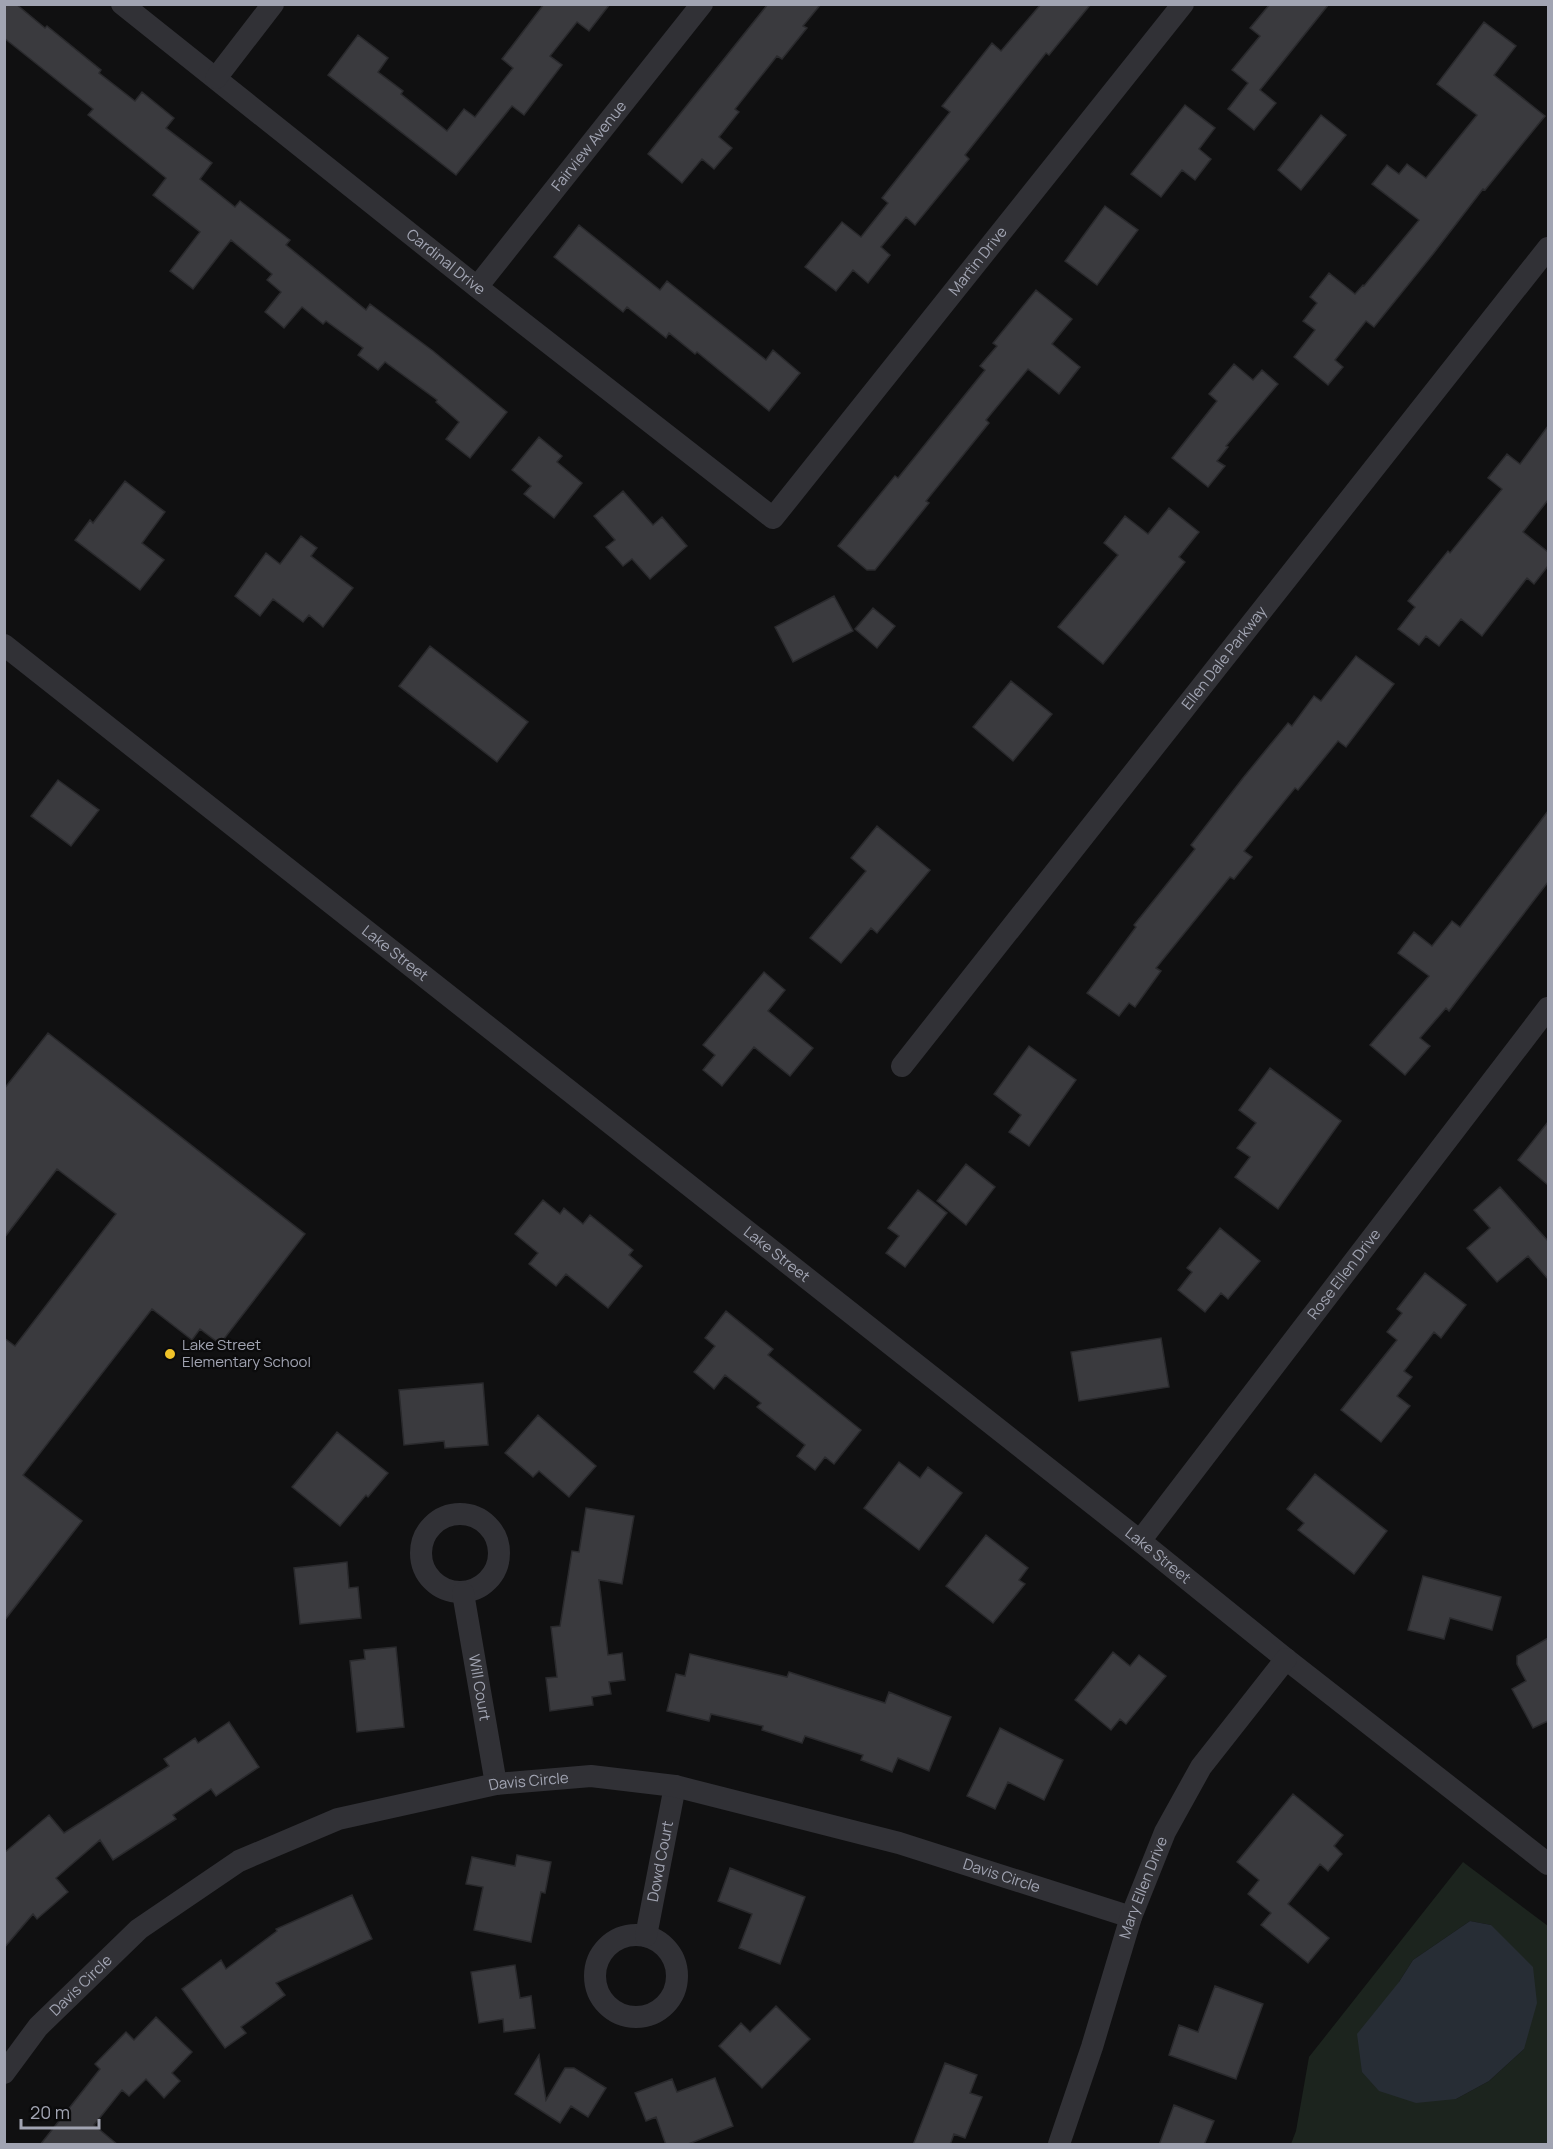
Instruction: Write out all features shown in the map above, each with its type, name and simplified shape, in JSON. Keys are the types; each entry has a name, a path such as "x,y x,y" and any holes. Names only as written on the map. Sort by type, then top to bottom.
{"street":[{"name":"Cardinal Drive","path":"122,4 477,287 773,518"},
{"path":"216,78 273,4"},
{"name":"Fairview Avenue","path":"477,287 702,4"},
{"name":"Martin Drive","path":"773,518 1183,4"},
{"name":"Ellen Dale Parkway","path":"902,1066 1548,248"},
{"name":"Lake Street","path":"4,645 1548,1864"},
{"name":"Rose Ellen Drive","path":"1140,1542 1548,1008"},
{"name":"Will Court","path":"463,1593 496,1784"},
{"name":"Mary Ellen Drive","path":"1059,2145 1092,2047 1131,1917 1165,1832 1201,1767 1286,1659"},
{"name":"Davis Circle","path":"4,2073 38,2026 139,1929 239,1861 338,1819 496,1784 591,1776 675,1786 899,1843 1131,1917"},
{"name":"Dowd Court","path":"646,1936 675,1786"}],"shaded area":[{"path":"1463,1862 1548,1926 1548,2144 1291,2144 1296,2131 1309,2057","holes":["1470,1921 1491,1925 1524,2049 1489,2081 1456,2099 1399,1982 1413,1960"]},
{"path":"1470,1921 1491,1925 1533,1967 1537,2003 1524,2049 1489,2081 1456,2099 1416,2103 1379,2091 1362,2072 1357,2034 1399,1982 1413,1960"}],"building":[{"path":"4,4 16,4 45,28 47,26 101,70 99,73 135,101 142,92 174,118 166,128 212,163 200,179 235,207 240,201 290,240 286,245 366,310 370,304 433,351 507,412 470,458 446,439 459,422 436,402 437,400 385,362 378,370 358,355 363,348 326,321 323,324 302,307 284,328 265,312 281,292 267,280 272,274 231,240 193,289 170,271 200,232 153,195 166,178 88,115 93,109 4,38"},
{"path":"544,4 610,4 589,31 577,22 550,56 562,65 524,115 512,106 456,175 328,75 358,35 388,58 378,72 403,91 401,94 447,131 464,109 475,117 513,68 502,59"},
{"path":"768,4 821,4 803,26 807,28 782,59 777,56 735,109 739,112 719,137 732,148 714,169 702,159 682,183 648,154"},
{"path":"1041,4 1091,4 1049,55 1046,53 965,155 969,159 915,225 906,217 881,247 890,255 868,283 853,270 836,291 805,267 842,222 861,237 888,203 882,198 950,112 942,106 992,43 1001,51"},
{"path":"1270,4 1329,4 1260,90 1276,103 1254,130 1228,109 1248,83 1232,70 1260,36 1250,28"},
{"path":"1484,22 1516,46 1494,75 1545,116 1485,190 1483,189 1374,327 1366,321 1335,360 1343,367 1328,385 1294,357 1315,330 1303,321 1317,303 1310,297 1329,273 1355,294 1419,220 1372,184 1387,165 1399,174 1407,164 1426,178 1477,115 1437,84"},
{"path":"1185,105 1215,128 1199,149 1211,159 1195,180 1182,170 1161,197 1131,174"},
{"path":"1321,115 1346,135 1301,190 1278,170"},
{"path":"1105,206 1138,230 1097,285 1065,261"},
{"path":"579,225 660,290 667,281 766,360 773,350 800,373 769,411 697,352 695,354 669,333 666,338 627,307 623,312 554,257"},
{"path":"1036,290 1072,319 1052,344 1080,367 1059,394 1028,369 986,420 989,423 926,501 929,503 875,570 867,570 838,546 895,476 898,478 985,370 980,366 997,346 993,343"},
{"path":"1234,364 1253,380 1262,370 1278,384 1226,446 1228,447 1217,461 1225,466 1208,487 1172,458 1217,401 1209,394"},
{"path":"1548,426 1548,500 1523,532 1548,552 1548,566 1534,584 1527,578 1482,636 1461,619 1439,646 1426,636 1419,645 1398,629 1415,607 1408,601 1502,489 1488,478 1507,454 1520,464"},
{"path":"539,437 562,456 557,462 582,483 554,518 524,494 531,486 512,470"},
{"path":"125,481 165,512 142,543 164,560 140,590 75,540 90,520 93,523"},
{"path":"623,491 653,525 662,517 687,546 650,579 632,559 623,566 606,547 615,540 594,516"},
{"path":"1169,508 1199,532 1179,557 1185,562 1103,664 1058,627 1118,555 1104,543 1125,516 1148,534"},
{"path":"301,536 317,548 311,556 353,588 323,627 309,615 303,622 273,599 260,616 235,596 266,553 280,564"},
{"path":"834,596 853,631 793,662 775,627"},
{"path":"873,608 895,626 877,648 855,629"},
{"path":"430,646 528,722 497,762 399,686"},
{"path":"1356,656 1394,684 1346,747 1338,741 1298,790 1295,788 1244,851 1252,857 1234,879 1230,877 1156,968 1161,971 1135,1007 1129,1003 1119,1016 1087,993 1136,927 1134,925 1195,849 1191,845 1243,778 1288,723 1292,726 1314,696 1321,701"},
{"path":"1011,681 1052,714 1013,761 973,727"},
{"path":"58,780 99,810 71,846 31,816"},
{"path":"1548,811 1548,882 1449,1011 1446,1008 1420,1038 1430,1046 1405,1075 1370,1045 1429,976 1398,953 1414,932 1432,946 1452,921 1460,927"},
{"path":"877,826 930,870 877,933 871,928 841,963 810,938 866,871 851,858"},
{"path":"764,972 785,990 768,1011 813,1048 790,1076 754,1047 722,1086 703,1070 715,1055 703,1045"},
{"path":"48,1033 305,1234 220,1344 200,1329 192,1340 152,1309 23,1475 82,1521 4,1621 4,1338 15,1346 116,1214 57,1169 4,1238 4,1089"},
{"path":"1029,1046 1076,1080 1029,1146 1009,1132 1021,1115 994,1094"},
{"path":"1270,1068 1341,1121 1278,1209 1235,1177 1250,1157 1237,1148 1256,1123 1239,1110"},
{"path":"1548,1122 1548,1185 1518,1160"},
{"path":"966,1164 995,1187 966,1225 937,1201"},
{"path":"1500,1187 1548,1241 1548,1279 1528,1256 1497,1282 1467,1248 1490,1228 1474,1210"},
{"path":"918,1190 947,1213 905,1267 886,1253 899,1236 888,1228"},
{"path":"543,1200 560,1214 564,1208 583,1224 590,1215 633,1250 629,1255 642,1266 608,1308 566,1274 556,1286 529,1264 538,1253 515,1234"},
{"path":"1220,1228 1260,1261 1228,1299 1221,1293 1205,1312 1178,1290 1192,1272 1187,1268"},
{"path":"1425,1273 1466,1305 1441,1338 1434,1332 1404,1371 1412,1377 1397,1396 1410,1406 1381,1442 1341,1410 1397,1340 1387,1332 1402,1313 1397,1309"},
{"path":"726,1311 773,1349 768,1355 861,1430 834,1464 825,1457 815,1470 797,1456 805,1445 757,1407 761,1403 725,1375 714,1389 694,1372 715,1346 705,1338"},
{"path":"1161,1338 1169,1387 1079,1401 1071,1352"},
{"path":"483,1383 488,1445 445,1448 444,1441 404,1445 399,1390"},
{"path":"538,1415 596,1466 569,1497 539,1471 533,1477 505,1453"},
{"path":"337,1432 388,1473 340,1526 292,1487"},
{"path":"899,1462 920,1478 928,1467 962,1493 919,1550 864,1508"},
{"path":"1315,1474 1387,1531 1354,1574 1298,1530 1304,1523 1287,1509"},
{"path":"586,1508 634,1516 622,1584 599,1580 608,1655 622,1653 625,1680 609,1682 611,1694 592,1697 593,1705 550,1711 546,1678 557,1677 551,1627 560,1626 572,1551 579,1552"},
{"path":"986,1535 1028,1568 1019,1580 1025,1584 993,1623 946,1586"},
{"path":"347,1562 349,1588 358,1587 361,1618 300,1624 294,1568"},
{"path":"1423,1576 1501,1597 1492,1630 1450,1618 1444,1639 1408,1630"},
{"path":"1548,1638 1548,1721 1533,1728 1512,1689 1526,1681 1517,1664 1517,1656"},
{"path":"396,1647 404,1727 357,1732 350,1661 365,1659 364,1650"},
{"path":"1113,1652 1130,1666 1139,1655 1166,1676 1126,1724 1120,1719 1111,1730 1075,1700"},
{"path":"690,1654 787,1677 789,1672 885,1703 889,1692 951,1717 929,1771 898,1758 892,1772 861,1760 863,1755 805,1736 802,1743 762,1730 763,1726 711,1714 709,1721 667,1711 676,1674 685,1676"},
{"path":"229,1722 259,1767 216,1796 211,1789 173,1815 176,1819 113,1860 100,1840 56,1878 68,1892 37,1919 33,1914 4,1948 4,1853 49,1815 64,1833 169,1766 164,1759 195,1738 198,1743"},
{"path":"1000,1728 1063,1760 1044,1800 1008,1782 995,1809 967,1796"},
{"path":"1293,1794 1343,1835 1334,1846 1342,1854 1328,1871 1320,1864 1288,1904 1329,1938 1308,1963 1261,1925 1271,1913 1248,1894 1259,1880 1237,1862"},
{"path":"517,1855 551,1862 545,1893 541,1892 531,1942 474,1930 483,1887 466,1884 472,1857 515,1866"},
{"path":"730,1868 805,1897 780,1964 739,1948 752,1914 718,1901"},
{"path":"352,1895 372,1939 276,1983 285,1995 241,2027 246,2033 225,2048 182,1989 221,1960 226,1969 277,1931 276,1929"},
{"path":"515,1965 520,1998 531,1996 535,2028 504,2032 503,2019 479,2023 471,1972"},
{"path":"1215,1986 1263,2004 1236,2079 1169,2055 1179,2025 1198,2032"},
{"path":"776,2006 810,2039 762,2088 719,2046 741,2023 750,2032"},
{"path":"156,2017 192,2052 172,2073 180,2081 164,2098 146,2079 129,2096 122,2090 94,2125 118,2145 40,2145 100,2069 95,2064 126,2032 134,2040"},
{"path":"539,2055 546,2100 565,2068 574,2068 606,2088 588,2117 571,2106 560,2123 515,2094"},
{"path":"945,2063 977,2075 970,2093 982,2097 965,2138 954,2134 950,2145 913,2145"},
{"path":"715,2078 733,2126 686,2145 666,2145 656,2117 646,2121 635,2093 672,2079 677,2092"},
{"path":"1174,2105 1214,2121 1204,2145 1159,2145"}],"place":[{"name":"Lake Street Elementary School","path":"170,1354"}]}
